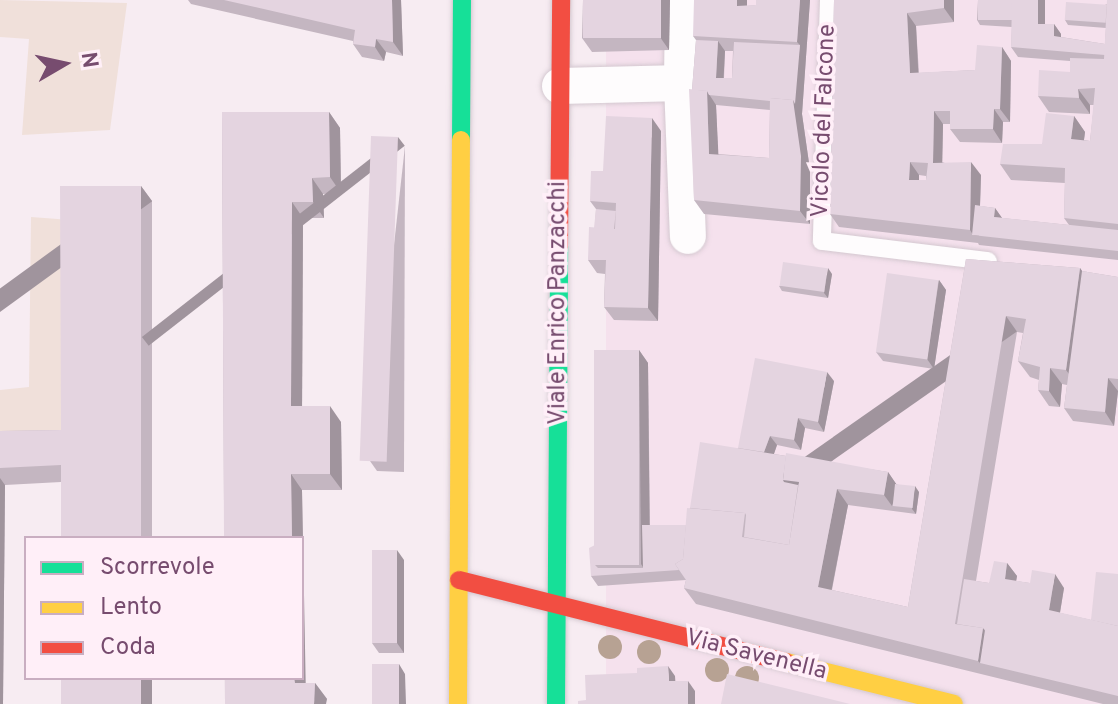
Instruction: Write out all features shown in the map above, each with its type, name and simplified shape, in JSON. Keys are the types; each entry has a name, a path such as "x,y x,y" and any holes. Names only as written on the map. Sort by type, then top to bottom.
{"main road":[{"path":"458,704 462,0"},
{"name":"Viale Enrico Panzacchi","path":"556,704 561,0"},
{"path":"459,580 557,607"},
{"name":"Via Savenella","path":"557,607 954,704"}],"street":[{"path":"683,0 682,83 688,236"},
{"path":"560,86 682,83"}],"lane":[{"name":"Vicolo del Falcone","path":"829,0 822,241 1009,264"}],"shaded area":[{"path":"0,0 127,3 110,130 22,135 29,39 0,37"},
{"path":"606,0 1118,0 1118,704 606,704"},
{"path":"31,217 71,220 72,446 0,447 0,390 29,387"}],"building":[{"path":"224,0 392,0 393,42 376,39 375,47 353,44 355,30"},
{"path":"583,0 661,0 661,38 583,38"},
{"path":"694,0 737,0 737,6 756,5 756,0 800,0 797,42 693,36"},
{"path":"834,0 944,0 944,8 907,13 910,73 975,70 977,45 1002,47 1000,109 994,109 993,129 950,129 950,111 934,111 933,163 971,162 970,230 830,214","holes":["910,162 928,163 926,180 909,180"]},
{"path":"978,0 1012,0 1012,20 978,20"},
{"path":"1012,0 1038,0 1038,24 1054,24 1054,36 1105,44 1105,55 1011,47"},
{"path":"1107,0 1118,0 1118,224 1064,218 1065,168 1000,164 1003,144 1042,144 1046,113 1074,116 1071,139 1090,141 1095,88 1078,89 1079,98 1038,96 1039,70 1070,72 1070,58 1104,59"},
{"path":"1066,2 1107,5 1106,23 1065,20"},
{"path":"696,40 718,41 716,78 732,78 734,42 800,45 795,104 793,100 709,95 707,91 692,90"},
{"path":"689,89 707,91 709,154 769,158 770,98 793,100 801,156 800,211 694,200"},
{"path":"222,112 329,112 330,177 312,178 313,202 292,202 291,406 330,406 330,474 291,474 292,536 224,536"},
{"path":"606,116 652,118 648,308 604,307 606,260 588,260 589,227 615,229 616,203 590,201 591,171 603,171"},
{"path":"371,136 398,137 387,462 360,461"},
{"path":"60,186 141,186 141,536 61,536 61,465 0,468 0,431 61,430"},
{"path":"975,205 995,208 994,217 1118,230 1118,251 972,235"},
{"path":"596,209 616,211 614,230 594,228"},
{"path":"966,259 1080,268 1066,370 1050,368 1049,391 1038,390 1040,367 1018,361 1026,319 1006,316 955,624 983,628 978,661 684,588 686,580 675,564 683,559 687,508 745,513 742,537 789,545 799,482 783,480 786,453 888,472 884,495 837,489 818,587 908,607"},
{"path":"783,262 828,268 824,292 780,286"},
{"path":"1082,271 1118,277 1118,379 1108,378 1105,412 1064,408"},
{"path":"887,273 938,280 927,359 876,352"},
{"path":"594,350 639,350 639,565 594,565"},
{"path":"755,358 827,372 818,422 798,418 794,440 770,436 764,452 738,448"},
{"path":"700,442 786,456 783,480 798,485 789,545 744,537 745,513 690,508"},
{"path":"895,484 915,486 913,508 893,506"},
{"path":"642,525 686,525 683,559 675,564 679,570 591,576 589,548 595,545 595,565 598,568 643,568"},
{"path":"372,550 397,550 397,643 372,643"},
{"path":"994,561 1007,563 1005,579 1030,583 1032,570 1055,574 1049,610 1118,626 1118,696 980,663 985,630 957,624 964,579 989,583"},
{"path":"1096,572 1118,574 1118,626 1091,620"},
{"path":"372,664 399,664 399,704 372,704"},
{"path":"668,666 669,681 688,681 688,704 578,704 578,701 586,700 585,675 637,673 637,668"},
{"path":"727,674 850,704 721,704"},
{"path":"61,680 141,680 141,704 61,704"},
{"path":"225,680 315,683 314,704 225,704"}],"traffic: fast":[{"path":"461,140 462,0"},
{"path":"556,704 559,247"}],"traffic: slow":[{"path":"458,704 461,140"},
{"path":"786,662 954,704"}],"traffic: jam":[{"path":"559,247 561,0"},
{"path":"459,580 786,662"}]}
